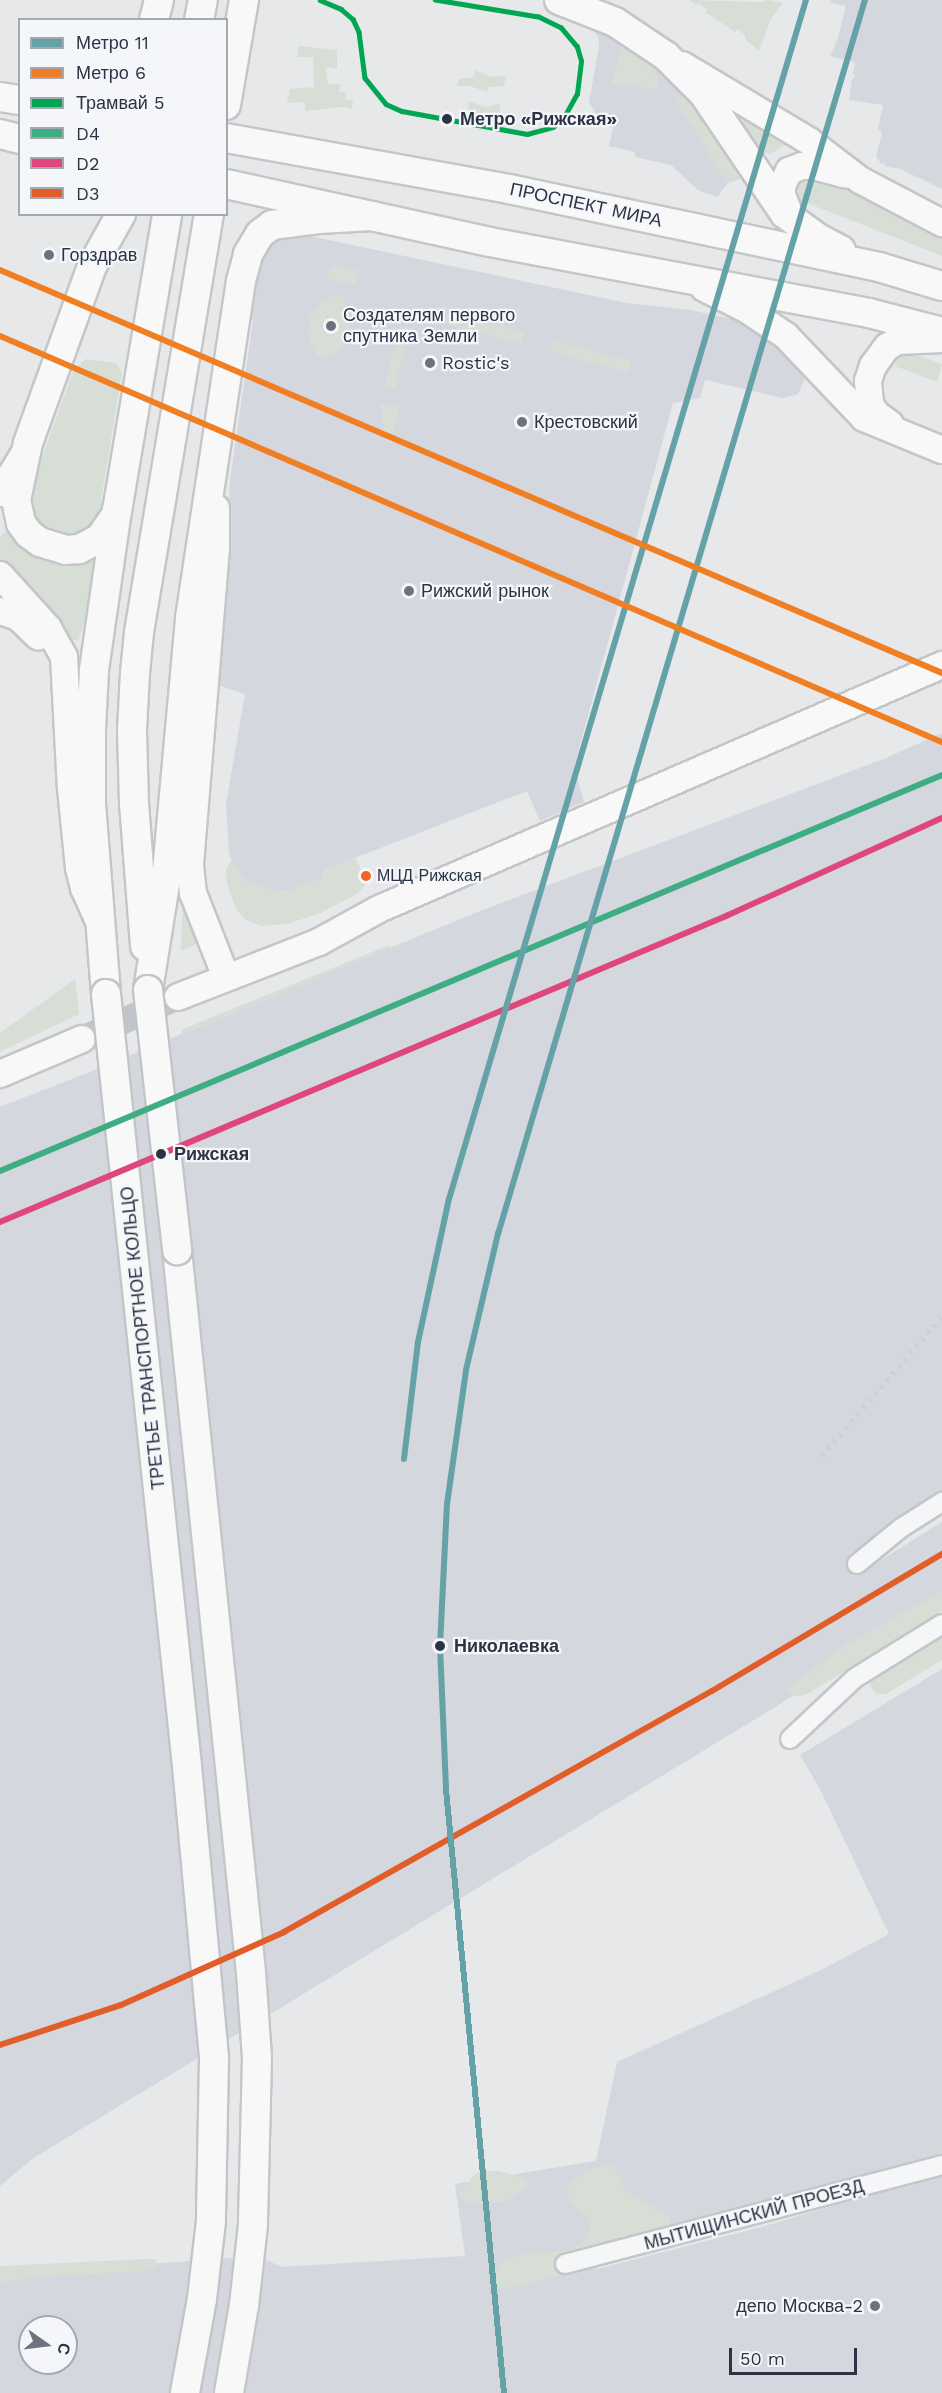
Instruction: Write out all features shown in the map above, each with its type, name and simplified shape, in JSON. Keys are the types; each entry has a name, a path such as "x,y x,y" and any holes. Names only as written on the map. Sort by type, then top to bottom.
{"main road":[{"path":"154,18 159,0"},
{"path":"199,18 203,0"},
{"path":"228,93 244,0"},
{"path":"559,0 615,22 666,56 809,141 860,180 942,223"},
{"path":"666,56 703,93 773,201 801,227 833,247 879,267"},
{"path":"0,97 18,100"},
{"path":"0,134 18,138"},
{"name":"ПРОСПЕКТ МИРА","path":"228,138 510,189 879,267 942,286"},
{"path":"801,227 787,211 782,195 782,186 789,171 802,166 813,166 860,180"},
{"path":"228,184 667,276 869,313 942,332"},
{"path":"92,266 100,216"},
{"path":"0,493 19,464 92,266 120,216"},
{"name":"ТРЕТЬЕ ТРАНСПОРТНОЕ КОЛЬЦО","path":"167,216 99,626 91,730 91,805 99,924 184,1730 214,2059 211,2221 202,2300 185,2393"},
{"path":"209,216 139,632 132,730 134,803 148,990 209,1553 257,2049 254,2224 244,2305 229,2393"},
{"path":"148,990 167,872 183,674 241,280 253,243 272,225 319,219 373,216"},
{"path":"667,276 717,293 746,309 786,336 864,418 930,445"},
{"path":"930,445 876,414 870,404 868,381 873,366 887,347 910,339 942,339"},
{"path":"28,443 16,500 21,523 29,534 53,548 79,549 91,544 106,532 117,511"},
{"path":"215,453 216,548 190,866 194,894 226,977"},
{"path":"0,575 58,643 66,672 67,723 81,878 99,924"},
{"path":"0,611 18,617 29,626 48,649 58,675 67,723"},
{"path":"178,997 319,942 379,909 942,665"},
{"path":"0,1074 82,1039"}],"street":[{"path":"857,1564 901,1528 942,1502"},
{"path":"790,1739 855,1678 942,1624"},
{"name":"МЫТИЩИНСКИЙ ПРОЕЗД","path":"565,2264 942,2165"}],"shaded area":[{"path":"689,0 762,2 768,0 783,3 771,19 759,51 745,39 746,36 738,29 735,32 705,12 707,10 698,3 696,5"},
{"path":"831,0 942,0 942,189 900,169 885,166 885,163 881,164 876,156 882,133 878,129 883,105 849,100 852,79 855,77 853,73 855,62 830,56 837,41 846,6 830,3"},
{"path":"591,27 623,46 690,93 740,175 739,179 729,182 717,197 698,190 671,165 635,157 635,152 609,146 615,119 596,114 589,102 599,47 598,36"},
{"path":"622,45 654,69 658,77 657,89 612,84"},
{"path":"299,46 337,50 337,69 326,67 328,84 340,84 339,92 346,92 345,99 353,101 352,109 341,107 305,111 305,102 287,103 290,89 314,87 313,57 297,57"},
{"path":"475,70 491,77 506,76 504,86 489,87 487,92 470,86 457,86 459,79 474,77"},
{"path":"690,93 740,172 736,181 729,182 722,175 676,101"},
{"path":"469,101 485,107 500,104 499,115 483,116 468,111"},
{"path":"732,108 789,143 770,154 763,153"},
{"path":"803,175 824,179 942,237 942,256 797,199 792,194 794,186"},
{"path":"300,234 627,303 690,310 741,321 767,331 804,372 804,380 798,394 783,398 705,380 700,398 673,403 574,767 584,802 540,821 527,791 324,870 322,879 295,887 293,892 275,891 247,882 233,864 229,853 226,804 245,694 217,685 228,549 230,480 253,321 246,317 255,268 274,238"},
{"path":"333,265 358,271 355,285 329,280 327,276"},
{"path":"337,295 344,299 351,316 349,336 338,353 323,358 316,355 308,336 310,316 322,301","holes":["327,316 337,319 333,335 323,333"]},
{"path":"447,314 524,333 522,344 444,324"},
{"path":"400,326 410,328 395,388 385,386"},
{"path":"554,341 631,361 628,372 552,352"},
{"path":"909,352 942,364 937,382 895,366 900,354"},
{"path":"86,359 115,363 122,373 101,500 105,508 92,530 68,537 52,534 38,523 31,511 30,498 40,463 74,369"},
{"path":"380,403 399,407 391,444 386,443"},
{"path":"5,531 26,549 95,559 83,628 78,641 69,639 0,564 0,537"},
{"path":"942,733 942,1494 851,1553 862,1572 942,1522 942,1598 772,1709 32,2159 0,2186 0,1107 475,913 886,758"},
{"path":"356,858 366,884 357,894 318,914 287,924 261,926 246,920 236,909 227,884 226,869 232,859 247,882 275,891 293,892 295,887 322,879 324,870"},
{"path":"183,896 203,941 181,951"},
{"path":"389,945 390,948 182,1035 181,1030"},
{"path":"75,979 79,1014 0,1052 0,1033"},
{"path":"942,1591 942,1611 809,1693 792,1696 786,1689 845,1645"},
{"path":"942,1631 942,1660 886,1694 877,1694 871,1688 869,1679"},
{"path":"942,1669 942,2156 588,2245 597,2269 765,2226 942,2173 942,2393 0,2393 0,2275 260,2256 281,2267 465,2256 455,2184 596,2161 617,2062 819,1971 889,1934 820,1789 800,1755"},
{"path":"606,2164 614,2166 625,2191 671,2218 669,2226 592,2246 585,2252 584,2270 511,2288 494,2286 491,2278 501,2262 519,2255 567,2250 584,2242 591,2225 587,2217 571,2204 566,2186 588,2169"},
{"path":"481,2171 499,2171 525,2178 528,2187 505,2202 472,2204 457,2197 473,2176"},
{"path":"155,2259 159,2268 148,2271 35,2277 0,2283 0,2266"}],"tunnel":[{"path":"82,1039 178,997"}],"railway":[{"path":"822,1456 942,1316"}],"metro line":[{"name":"11","path":"404,1459 418,1342 449,1199 806,0"},
{"name":"11","path":"504,2393 446,1789 440,1646 447,1504 466,1370 498,1234 865,0"},
{"name":"6","path":"0,270 942,673"},
{"name":"6","path":"0,336 942,742"}],"tram line":[{"name":"5","path":"320,0 341,9 353,19 359,32 365,78 386,104 402,111 527,134 553,127 564,117 577,94 581,61 577,47 561,28 538,17 435,0"}],"transit line":[{"name":"D4","path":"0,1171 942,775"},
{"name":"D2","path":"0,1222 726,916 942,818"},
{"name":"D3","path":"0,2045 121,2005 284,1932 712,1691 942,1554"}],"place":[{"name":"Метро «Рижская»","path":"447,119"},
{"name":"Горздрав","path":"49,255"},
{"name":"Создателям первого спутника Земли","path":"331,326"},
{"name":"Rostic's","path":"430,363"},
{"name":"Крестовский","path":"522,422"},
{"name":"Рижский рынок","path":"409,591"},
{"name":"МЦД Рижская","path":"366,876"},
{"name":"Рижская","path":"161,1154"},
{"name":"Николаевка","path":"440,1646"},
{"name":"депо Москва-2","path":"875,2306"}]}
